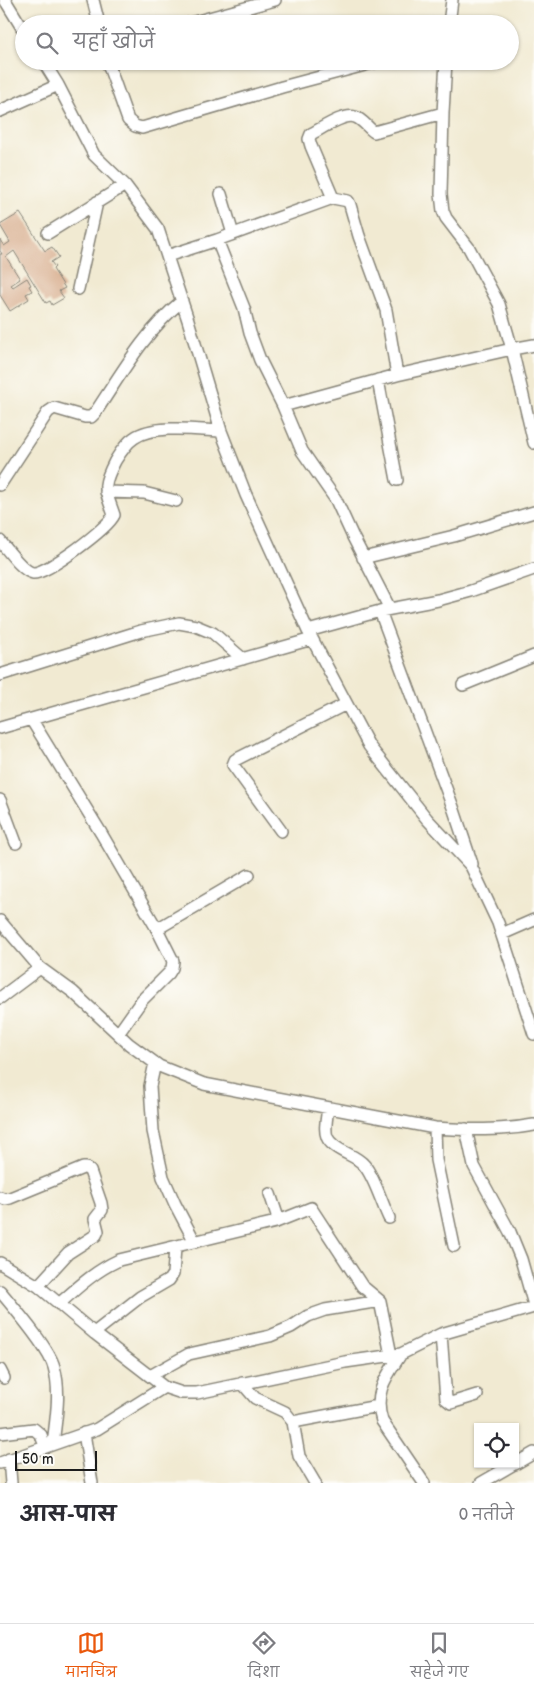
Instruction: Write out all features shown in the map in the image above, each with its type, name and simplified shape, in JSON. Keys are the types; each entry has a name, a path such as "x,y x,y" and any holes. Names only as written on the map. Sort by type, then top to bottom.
{"street":[{"path":"6,0 15,16"},
{"path":"93,0 97,15"},
{"path":"220,15 274,0"},
{"path":"450,15 452,0"},
{"path":"49,70 94,155 125,185 158,229 221,431 246,495 310,635 369,746 427,819 472,866 502,934 534,1034"},
{"path":"111,70 128,120 135,126 142,128 346,70"},
{"path":"445,70 441,194 443,211 446,218 469,248 499,304 512,349 534,443"},
{"path":"0,111 58,85"},
{"path":"333,198 311,146 311,134 336,121 353,116 374,132 443,113"},
{"path":"48,232 125,185"},
{"path":"221,194 233,234"},
{"path":"167,256 333,198 348,201 386,310 397,375"},
{"path":"78,289 97,202"},
{"path":"217,240 244,308 250,333 260,360 302,451 336,500 385,610 474,871"},
{"path":"0,484 48,412 54,408 59,408 85,417 91,417 95,413 143,342 168,312 182,301"},
{"path":"282,406 397,375 534,345"},
{"path":"378,380 397,480"},
{"path":"0,541 26,570 32,573 41,572 94,536 112,520 114,515 106,492 106,480 119,454 136,436 159,430 221,431"},
{"path":"106,492 144,493 176,501"},
{"path":"363,558 454,536 534,512"},
{"path":"0,728 243,659 385,610 438,600 471,591 534,569"},
{"path":"0,675 142,631 179,623 196,626 213,633 243,659"},
{"path":"463,685 534,656"},
{"path":"281,831 233,765 234,760 346,704"},
{"path":"31,720 101,832 157,929 173,961 169,973 142,1000 118,1034"},
{"path":"0,800 16,843"},
{"path":"157,929 249,875"},
{"path":"502,934 534,920"},
{"path":"0,922 40,968 74,992 129,1044 159,1066 204,1084 434,1128 514,1129 534,1126"},
{"path":"0,998 40,968"},
{"path":"154,1062 150,1086 153,1131 163,1177 195,1242"},
{"path":"328,1108 325,1133 327,1141 335,1148 364,1164 369,1171 389,1218"},
{"path":"434,1128 436,1160 454,1246"},
{"path":"0,1262 38,1286 94,1333 164,1387 182,1392 197,1393 345,1362 396,1355 441,1334 534,1306 521,1259 510,1232 474,1166 466,1129"},
{"path":"0,1197 10,1198 83,1168 90,1171 102,1210 95,1218 98,1231 96,1235 68,1253 38,1286"},
{"path":"270,1194 277,1216 276,1222"},
{"path":"59,1304 86,1280 119,1260 175,1248 276,1222 310,1208 362,1286 380,1302 396,1355 380,1391 378,1406 382,1420 424,1483"},
{"path":"94,1333 140,1297 169,1280 173,1274 175,1248"},
{"path":"0,1291 46,1350 54,1365 58,1392 49,1445"},
{"path":"150,1376 189,1354 270,1336 291,1327 308,1316 325,1310 380,1302"},
{"path":"441,1334 446,1399 451,1403 477,1395"},
{"path":"242,1383 255,1398 285,1412 293,1422 299,1456 315,1483"},
{"path":"11,1483 5,1461 97,1429 164,1387"},
{"path":"293,1422 378,1406"},
{"path":"0,1433 34,1429 49,1445"},
{"path":"84,1433 92,1483"},
{"path":"519,1462 534,1453"},
{"path":"480,1483 508,1468"}],"building":[{"path":"20,213 45,251 52,247 59,257 51,262 55,267 53,269 65,288 59,291 64,298 52,305 50,301 46,303 14,251 6,257 20,279 11,285 13,287 27,278 32,291 26,294 29,299 10,311 0,295 0,254 2,254 0,251 0,240 4,246 10,242 0,225"}]}
